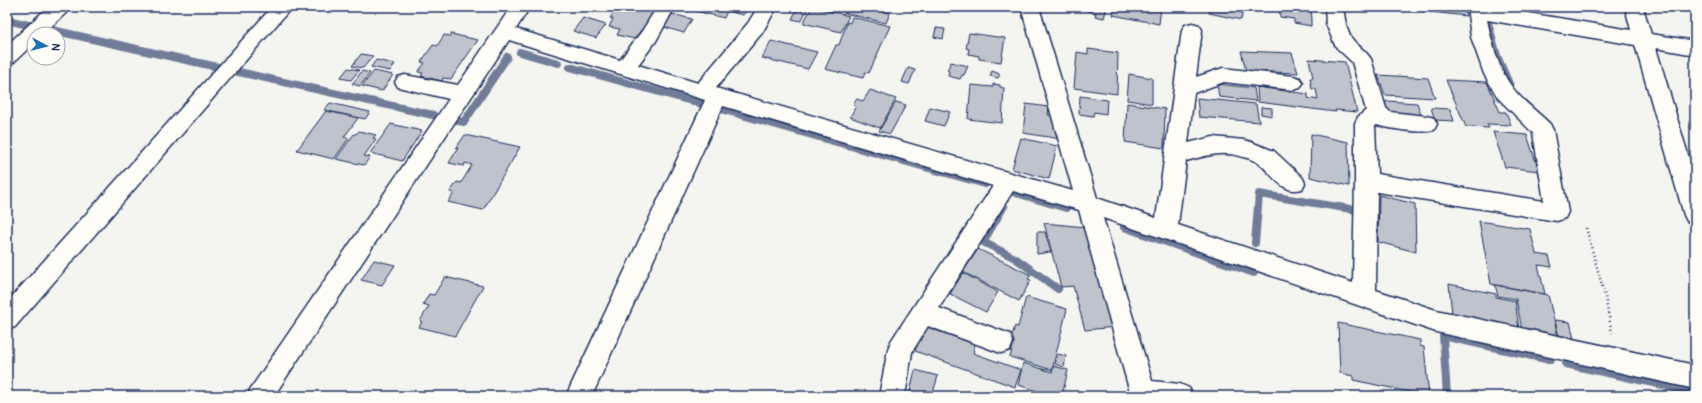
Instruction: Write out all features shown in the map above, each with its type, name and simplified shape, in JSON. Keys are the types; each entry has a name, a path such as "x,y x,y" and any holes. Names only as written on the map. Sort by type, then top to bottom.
{"street":[{"path":"7,57 60,7"},
{"path":"7,319 283,7"},
{"path":"260,396 521,7"},
{"path":"624,69 649,36 666,7"},
{"path":"579,396 709,94 756,28 768,7"},
{"path":"1030,7 1144,394 1180,396"},
{"path":"1334,7 1336,24 1344,43 1361,59 1377,112 1384,119 1427,124"},
{"path":"1634,7 1695,215"},
{"path":"1366,181 1557,212 1543,130 1505,93 1494,74 1481,37 1476,9 1695,48"},
{"path":"1166,230 1192,30"},
{"path":"504,32 624,69 1088,204 1436,321 1695,377"},
{"path":"1184,89 1223,75 1293,82"},
{"path":"405,82 463,94"},
{"path":"1364,296 1366,181 1365,123 1377,112"},
{"path":"1176,155 1213,145 1244,148 1266,157 1294,183"},
{"path":"892,396 900,349 1008,181"},
{"path":"923,313 1001,342"}],"path":[{"path":"1586,228 1605,296 1618,360"}],"building":[{"path":"621,7 656,7 635,39 617,35 620,29 609,27 613,19 610,18 616,9 619,10"},
{"path":"699,7 751,7 748,8 743,15 727,11 724,18 696,11"},
{"path":"798,7 808,8 801,21 792,19"},
{"path":"812,7 849,16 841,32 803,23"},
{"path":"847,7 864,7 890,13 886,23 844,13"},
{"path":"1073,7 1107,7 1104,18 1095,16 1096,13"},
{"path":"1115,7 1161,7 1159,24 1113,15"},
{"path":"1210,7 1232,7 1243,9 1241,20 1209,13"},
{"path":"1279,7 1311,7 1311,26 1294,23 1294,19 1280,17"},
{"path":"1464,7 1466,16 1396,8"},
{"path":"672,14 692,19 684,33 664,27"},
{"path":"852,17 890,26 869,73 865,72 863,78 825,69 836,45 839,45 847,22 850,23"},
{"path":"583,18 606,25 596,38 573,31"},
{"path":"936,28 945,29 943,39 934,37"},
{"path":"969,33 1005,38 1001,62 979,59 979,56 968,54 969,49 966,48"},
{"path":"451,34 478,40 451,79 443,78 442,81 421,76 423,73 418,72 425,63 421,62 433,45 437,46 444,35 450,36"},
{"path":"771,41 817,52 808,69 762,58"},
{"path":"1088,49 1118,53 1117,94 1074,88 1077,52 1088,54"},
{"path":"1241,51 1292,53 1298,73 1246,71"},
{"path":"361,54 373,56 363,68 352,66"},
{"path":"1309,59 1345,62 1357,112 1335,110 1336,112 1258,102 1257,87 1308,94 1308,98 1318,100 1316,89 1312,89 1310,78 1313,78"},
{"path":"376,60 395,64 390,71 371,67"},
{"path":"951,62 968,66 964,75 962,75 960,79 948,76 949,71 947,70"},
{"path":"348,68 359,70 351,80 340,78"},
{"path":"908,68 915,70 909,84 902,82"},
{"path":"362,71 370,73 360,86 352,84"},
{"path":"374,71 393,75 382,91 362,86"},
{"path":"992,71 1000,74 998,78 990,76"},
{"path":"1129,74 1152,78 1152,104 1127,100"},
{"path":"1378,75 1428,78 1435,98 1385,95"},
{"path":"1446,80 1487,82 1500,112 1506,112 1511,125 1487,124 1489,128 1466,127"},
{"path":"993,84 1000,85 1000,87 1004,88 1002,123 968,119 971,85 993,87"},
{"path":"1217,84 1254,88 1256,101 1219,97"},
{"path":"870,90 896,99 880,128 850,117 856,106 853,105 856,99 863,101"},
{"path":"1080,96 1107,100 1106,114 1094,112 1093,116 1079,114"},
{"path":"1197,98 1256,104 1259,122 1199,117"},
{"path":"896,102 906,105 890,134 879,131"},
{"path":"1384,102 1417,103 1422,118 1387,113"},
{"path":"330,103 370,112 365,119 324,110"},
{"path":"1127,103 1165,109 1164,148 1125,142"},
{"path":"1026,104 1049,107 1048,115 1055,116 1061,139 1023,133"},
{"path":"930,107 950,112 944,126 925,121"},
{"path":"1261,107 1272,108 1272,116 1261,114"},
{"path":"1431,108 1450,109 1454,121 1435,120"},
{"path":"326,111 358,118 344,137 349,138 334,159 297,150"},
{"path":"391,124 422,131 402,161 370,153"},
{"path":"359,131 376,135 373,138 376,139 364,156 370,157 364,165 336,159 354,134"},
{"path":"1493,132 1527,135 1539,171 1505,167"},
{"path":"1311,134 1348,142 1349,186 1310,177"},
{"path":"465,135 520,147 483,210 448,202 454,193 450,192 457,182 461,183 472,165 465,163 464,166 449,163 458,148 456,148"},
{"path":"1021,138 1057,146 1049,179 1012,169"},
{"path":"1379,195 1415,204 1416,252 1378,242"},
{"path":"1479,221 1530,229 1536,254 1549,256 1552,267 1538,265 1545,294 1491,284"},
{"path":"1044,223 1085,227 1115,327 1085,330 1073,286 1061,287"},
{"path":"1037,232 1045,232 1051,252 1037,254"},
{"path":"978,249 1031,275 1028,279 1031,280 1019,301 963,272"},
{"path":"374,260 395,265 382,285 361,280"},
{"path":"963,273 998,292 986,312 950,294"},
{"path":"445,277 483,286 455,336 419,327 422,322 420,321 429,306 423,304 429,294 434,295"},
{"path":"1449,284 1496,294 1496,297 1515,301 1519,329 1452,314"},
{"path":"1495,285 1548,295 1558,336 1522,330 1516,299 1498,296"},
{"path":"1026,297 1067,309 1052,370 1010,357 1013,346 1009,345 1015,326 1018,327"},
{"path":"1555,320 1570,322 1574,339 1559,337"},
{"path":"1338,323 1420,340 1420,346 1424,347 1429,396 1353,380 1353,376 1340,373"},
{"path":"924,326 975,344 973,353 1021,370 1015,387 915,351"},
{"path":"1058,354 1066,356 1064,367 1055,364"},
{"path":"1023,363 1052,372 1054,366 1068,370 1062,396 1054,396 1018,385"},
{"path":"915,370 938,376 932,396 909,396"}],"waterway":[{"path":"7,20 33,26"},
{"path":"1488,23 1497,56 1510,86"},
{"path":"66,33 222,68"},
{"path":"520,52 558,63"},
{"path":"459,121 464,122 507,57"},
{"path":"570,67 702,104"},
{"path":"234,71 433,115"},
{"path":"721,109 985,184"},
{"path":"1013,192 1066,208"},
{"path":"1255,243 1259,194 1357,210"},
{"path":"1004,206 983,242 1015,258 1058,289"},
{"path":"1124,227 1254,273"},
{"path":"1447,396 1443,336 1550,360"},
{"path":"1566,364 1695,392"}]}
